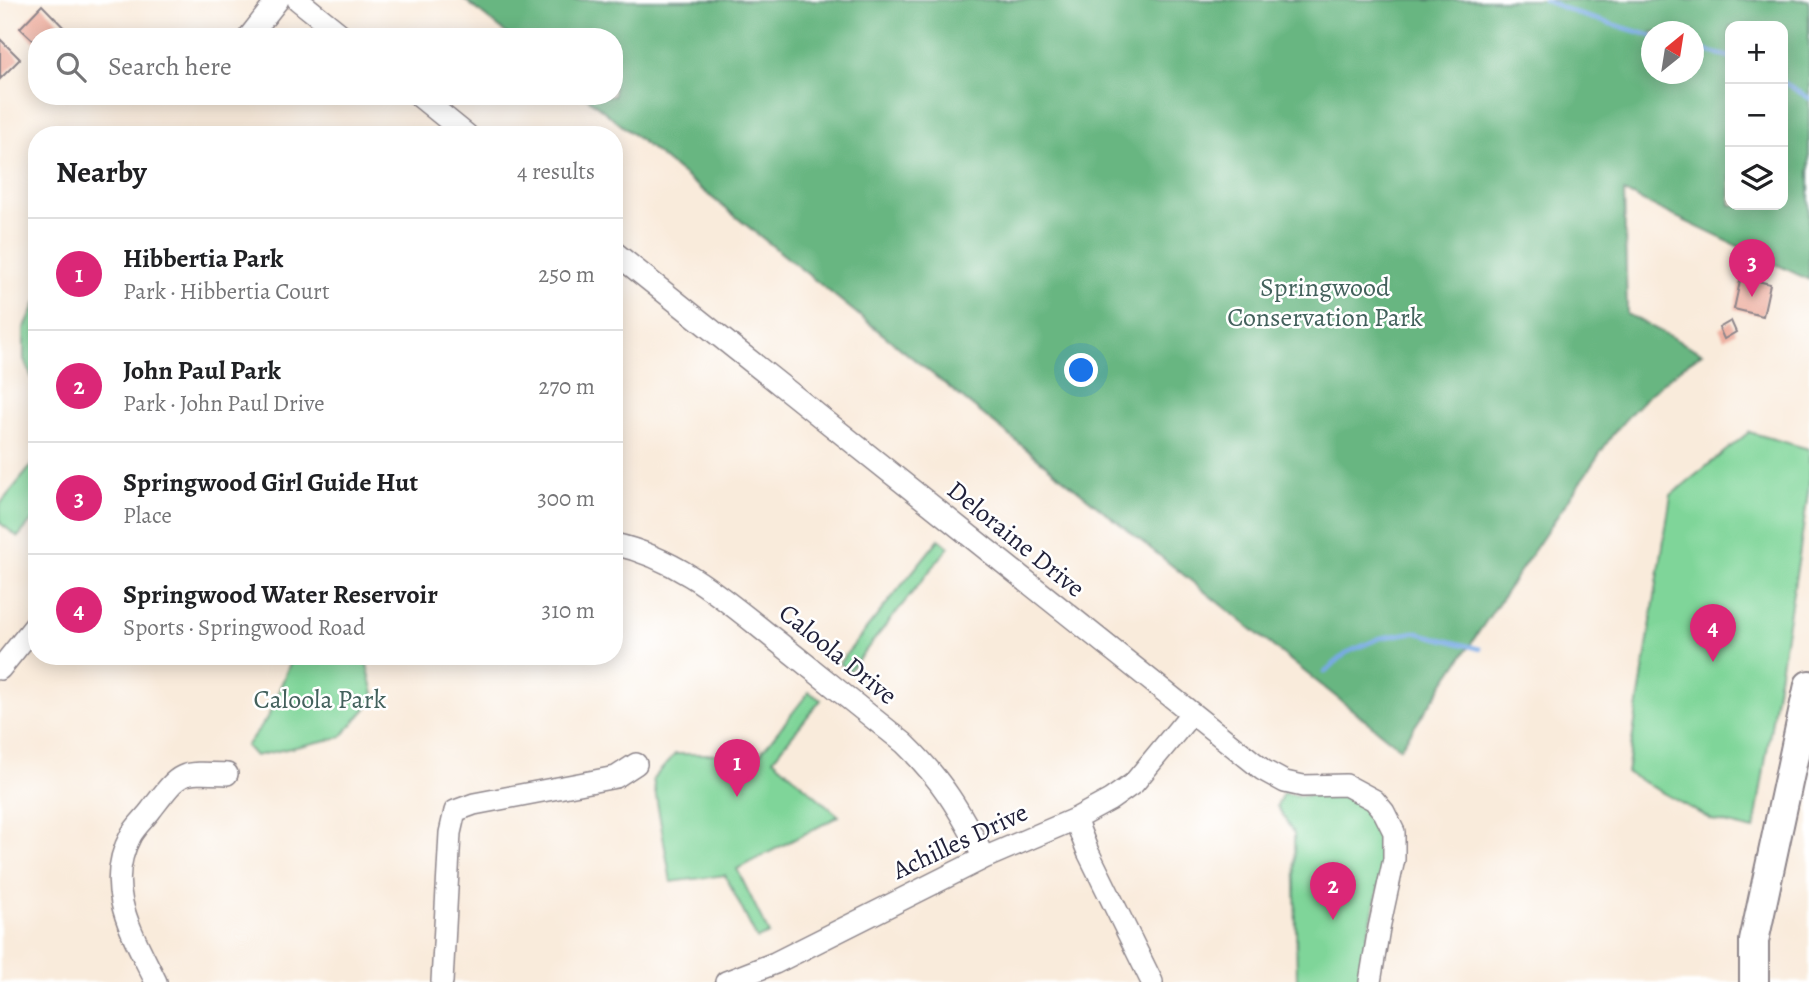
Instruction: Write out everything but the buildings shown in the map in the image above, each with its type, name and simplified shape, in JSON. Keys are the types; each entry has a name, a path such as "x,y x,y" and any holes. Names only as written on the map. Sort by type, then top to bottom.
{"main road":[{"path":"1754,982 1754,941 1809,685"}],"street":[{"path":"256,28 278,0"},
{"path":"298,0 333,28"},
{"path":"430,105 456,126"},
{"name":"Deloraine Drive","path":"623,259 1263,770 1285,782 1303,786 1346,786 1374,800 1384,812 1394,832 1394,859 1370,982"},
{"name":"Caloola Drive","path":"623,546 648,552 678,567 712,590 904,743 927,765 947,791 961,812 984,858"},
{"path":"0,669 28,634"},
{"name":"Achilles Drive","path":"726,982 775,962 984,858 1075,819 1110,800 1134,783 1191,714"},
{"path":"442,982 450,834 456,811 474,804 616,777 636,764"},
{"path":"156,982 123,912 118,872 131,835 173,782 187,773 227,774"},
{"path":"1075,819 1088,852 1152,982"}],"green space":[{"name":"Springwood Conservation Park","path":"465,0 1809,0 1809,280 1624,192 1627,314 1702,353 1654,390 1613,434 1400,748 596,105 623,105 623,28 500,28"},
{"path":"28,320 28,368 24,359 24,329"},
{"path":"1749,432 1809,449 1809,485 1800,550 1754,830 1712,820 1627,773 1671,495"},
{"path":"28,470 28,525 18,537 0,523 0,504"},
{"path":"939,539 949,547 849,671 839,663"},
{"name":"Caloola Park","path":"289,665 367,665 375,698 341,737 255,756 246,746 268,717"},
{"path":"809,692 821,700 773,759 839,816 737,869 769,934 757,939 725,875 671,882 653,779 675,754 760,754"},
{"path":"1283,793 1300,796 1329,794 1347,798 1364,807 1381,829 1385,860 1357,982 1297,982 1294,834 1277,806"}],"waterway":[{"path":"1544,0 1581,15 1641,33"},
{"path":"1704,50 1725,56"},
{"path":"1786,84 1809,98"},
{"path":"1325,672 1346,653 1380,638 1414,632 1480,649"}],"place":[{"name":"Springwood Girl Guide Hut","path":"1752,297"},
{"name":"Springwood Water Reservoir","path":"1713,662"},
{"name":"Hibbertia Park","path":"737,797"},
{"name":"John Paul Park","path":"1333,920"}]}
